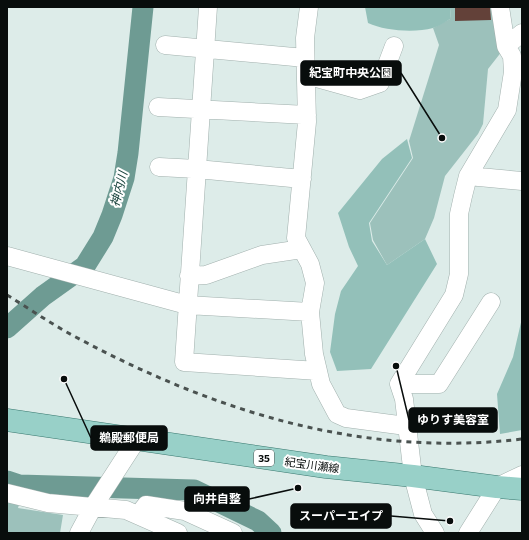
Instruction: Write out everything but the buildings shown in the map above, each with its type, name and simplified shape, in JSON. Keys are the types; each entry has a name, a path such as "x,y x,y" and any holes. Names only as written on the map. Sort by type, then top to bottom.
{"main road":[{"name":"紀宝川瀬線","path":"7,420 326,467 413,476 497,488 522,489"}],"street":[{"path":"208,7 184,362 318,371"},
{"path":"309,7 305,38 307,115 296,238 310,264 314,283 310,312 314,354 321,384 337,414 346,418 406,426"},
{"path":"399,384 454,295 459,274 459,214 468,176 507,110 513,72 512,56 506,46 500,7"},
{"path":"506,46 522,33"},
{"path":"165,46 205,49 305,66 360,90 380,83 394,46"},
{"path":"158,107 307,115"},
{"path":"159,167 302,178"},
{"path":"468,176 522,181"},
{"path":"189,276 206,275 262,255 302,249"},
{"path":"7,256 187,305 310,312"},
{"path":"399,384 439,384 491,302"},
{"path":"399,384 404,399 413,476 423,514 435,533"},
{"path":"79,533 93,507 137,439"},
{"path":"468,533 497,488 522,474"},
{"path":"7,493 48,503 126,510 178,533"},
{"path":"138,515 146,505 185,510 233,533"}],"shaded area":[{"path":"365,7 451,7 450,19 442,24 426,30 409,31 383,28 368,23"},
{"path":"451,7 500,7 506,46 488,69 483,124 478,134 445,176 434,218 425,239 387,265 373,240 370,223 413,158 409,141 439,45 433,28 450,19"},
{"path":"407,139 412,158 369,223 372,241 387,265 425,239 437,264 371,369 337,371 330,352 335,314 341,291 358,266 349,247 338,213 382,159"},
{"path":"522,318 522,430 500,434 497,394 513,357"},
{"path":"7,499 20,501 18,508 63,515 60,533 7,533"}],"waterway":[{"name":"神内川","path":"7,328 43,296 85,266 103,237 124,178 128,153 143,7"},
{"name":"神内川","path":"7,481 19,485 194,490 258,521 271,533"}],"railway":[{"path":"7,295 72,335 125,362 179,386 234,406 289,423 346,434 403,441 462,443 522,439"}],"place":[{"name":"紀宝町中央公園","path":"442,138"},
{"name":"ゆりす美容室","path":"396,366"},
{"name":"鵜殿郵便局","path":"64,379"},
{"name":"向井自整","path":"298,488"},
{"name":"スーパーエイプ","path":"450,521"}]}
